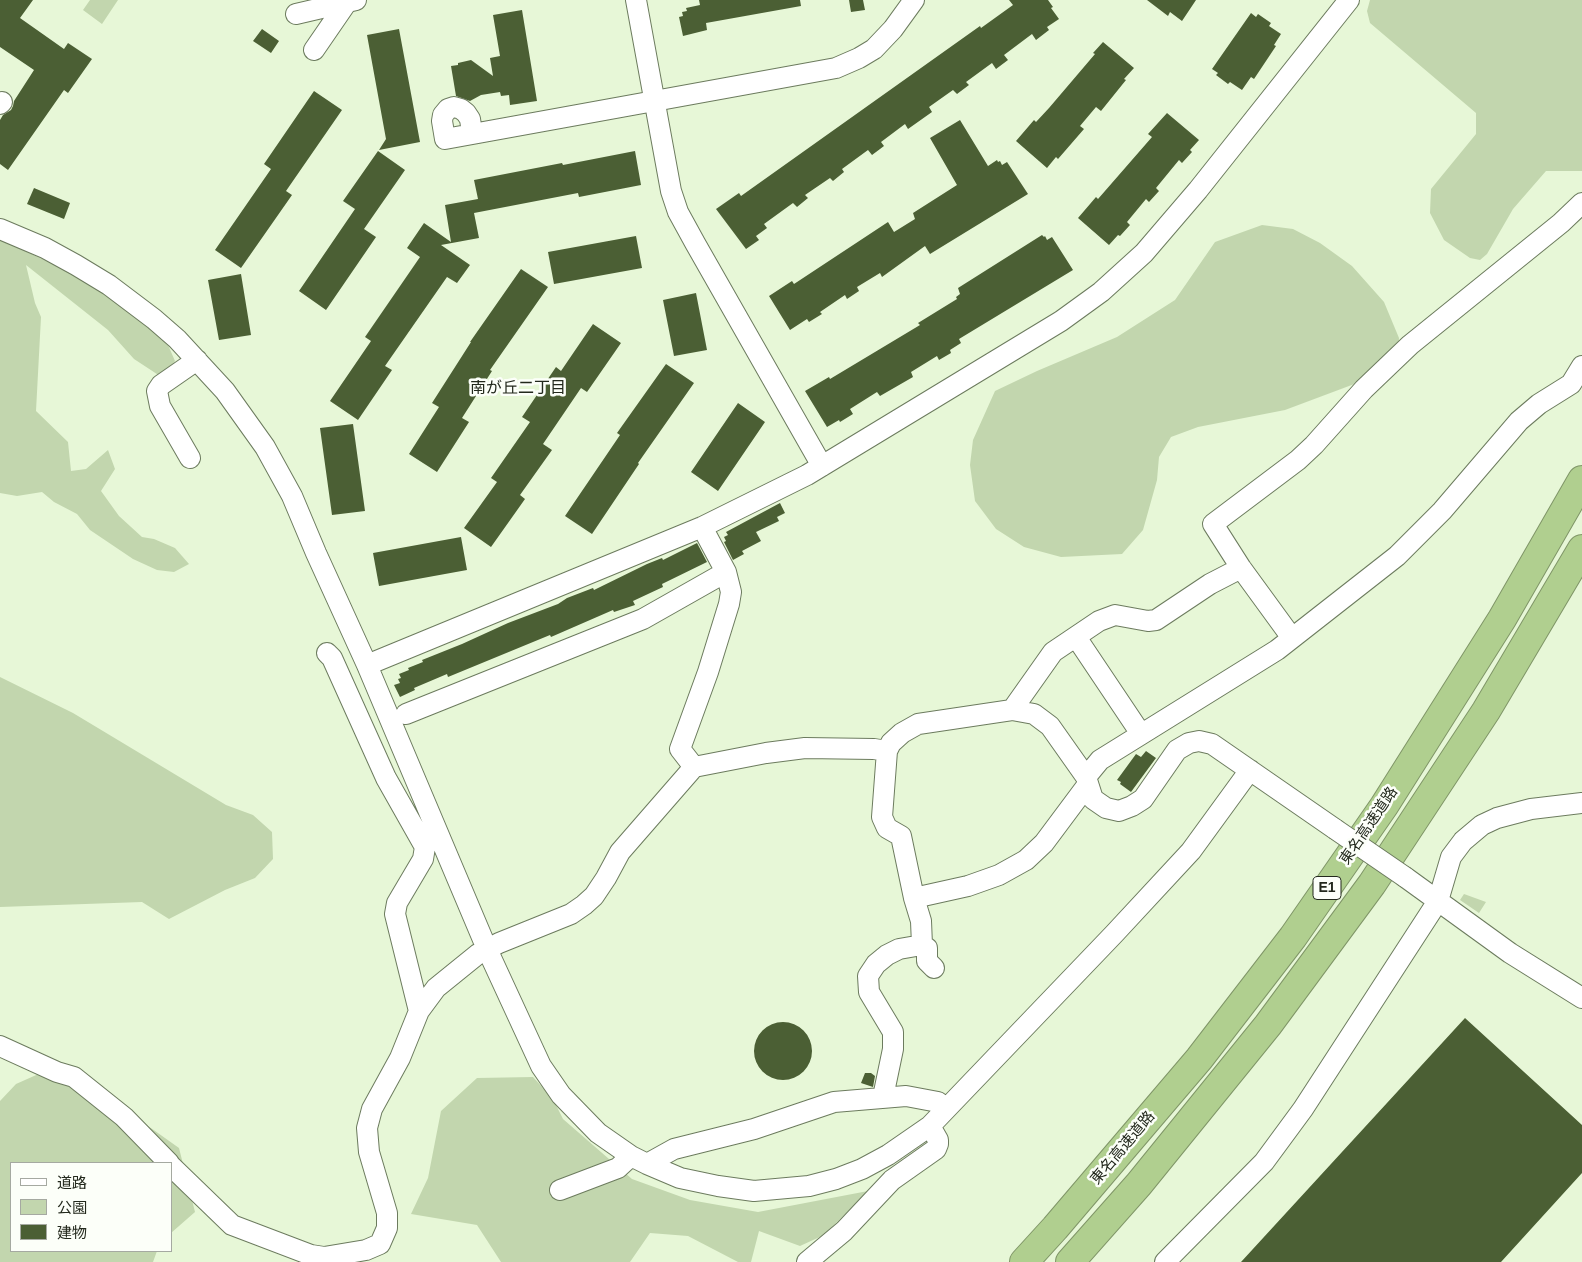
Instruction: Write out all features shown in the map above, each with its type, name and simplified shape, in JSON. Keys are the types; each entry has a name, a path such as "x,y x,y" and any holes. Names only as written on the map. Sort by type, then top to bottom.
{"highway":[{"name":"東名高速道路","path":"1024,1262 1199,1059 1293,937 1384,806 1502,620 1582,480"},
{"name":"E1","path":"1070,1262 1139,1184 1268,1026 1372,884 1486,711 1582,549"}],"street":[{"path":"636,0 671,191 678,212 822,466"},
{"path":"472,133 836,68 874,49 894,29 914,0"},
{"path":"367,665 702,527 807,476 1062,321 1101,292 1144,253 1198,190 1349,0"},
{"path":"296,14 352,1"},
{"path":"314,50 352,1"},
{"path":"1292,638 1241,568 1214,524 1298,460 1314,445 1364,389 1410,345 1561,223 1582,203"},
{"path":"0,229 45,248 76,265 136,304 177,339 225,391 241,413 278,468 292,496 367,665 433,843 487,949 541,1066 561,1095 598,1134 639,1160 680,1178 754,1191 809,1186 862,1170 888,1156 930,1126 1191,851 1250,770"},
{"path":"190,458 160,406 157,391 161,385 197,360"},
{"path":"914,898 968,886 999,875 1026,860 1044,843 1100,760 1276,650 1397,556 1442,512 1519,421 1539,404 1571,384 1582,366"},
{"path":"694,767 680,750 730,604 731,592 726,572 702,527"},
{"path":"1012,710 1053,652 1100,621 1115,615 1148,621 1156,620 1210,584 1241,568"},
{"path":"418,716 642,619 726,572"},
{"path":"1076,637 1141,734"},
{"path":"327,653 332,658 386,778 433,843"},
{"path":"922,945 921,921 914,898 901,836 887,828 882,817 887,751 891,743 902,733 918,724 1012,710 1034,714 1050,726 1087,781 1093,799 1106,808 1120,811 1142,799 1177,750 1189,743 1199,741 1212,744 1510,953 1582,998"},
{"path":"172,1166 232,1225 311,1255 324,1257 366,1250 380,1244 387,1228 387,1213 368,1152 367,1128 372,1109 400,1058 420,1011 436,988 478,954 499,943 571,914 584,905 594,896 620,852 694,767 766,753 805,748 874,749 887,751"},
{"path":"1165,1262 1264,1162 1303,1109 1438,901 1451,857 1463,840 1482,825 1497,818 1530,808 1582,803"},
{"path":"420,1011 394,914 397,903 433,843"},
{"path":"883,1097 893,1049 893,1032 869,992 868,976 876,964 887,955 899,949 922,945 927,948 927,961 934,968"},
{"path":"0,1046 57,1072 74,1077 124,1117 168,1162"},
{"path":"560,1190 639,1160 674,1149 754,1129 834,1102 906,1096 933,1100 946,1109"},
{"path":"807,1262 844,1231 892,1180 936,1149 938,1140 930,1126"}],"green space":[{"path":"90,0 118,0 102,24 83,10"},
{"path":"1370,0 1582,0 1582,171 1546,171 1513,209 1487,254 1480,260 1470,258 1444,240 1430,213 1431,189 1476,134 1476,113 1370,23 1367,11"},
{"path":"1262,225 1293,229 1320,243 1352,266 1384,302 1399,338 1397,368 1285,410 1198,427 1171,437 1159,457 1157,480 1143,530 1122,554 1061,557 1024,547 996,529 975,501 970,465 973,440 995,391 1117,337 1175,300 1215,242"},
{"path":"0,239 82,278 132,308 165,338 175,361 163,378 134,359 108,330 26,265 35,303 41,317 36,411 68,442 71,471 86,469 108,450 115,469 101,491 119,516 142,537 154,539 175,548 189,564 174,572 157,570 133,559 90,530 77,514 54,502 42,492 17,496 0,493"},
{"path":"0,677 73,713 226,805 253,815 272,832 273,859 255,878 225,890 169,919 142,902 0,907"},
{"path":"1464,894 1486,902 1479,913 1460,900"},
{"path":"61,1064 179,1148 195,1212 172,1232 172,1162 10,1162 10,1252 157,1252 153,1262 0,1262 0,1101 16,1084"},
{"path":"533,1077 553,1099 563,1119 632,1179 690,1200 758,1212 868,1191 824,1235 800,1246 759,1231 751,1262 738,1262 688,1236 650,1233 630,1262 501,1262 477,1225 411,1214 428,1178 441,1111 477,1078"}],"building":[{"path":"0,0 33,0 20,18 64,49 68,43 92,59 68,93 64,90 8,170 0,164 0,120 3,115 11,110 14,101 34,70 0,47"},
{"path":"699,0 800,0 801,6 706,23 707,30 683,36 679,17 683,16 682,12 687,11 686,8 700,5"},
{"path":"849,0 863,0 865,10 851,12"},
{"path":"1009,0 1048,0 1059,19 1047,27 1049,30 1036,40 1032,34 1004,55 1008,60 996,69 992,63 966,82 969,85 957,94 953,90 929,107 932,112 908,129 905,124 881,142 884,146 872,155 868,150 842,169 844,172 833,181 830,178 805,195 808,198 797,207 793,203 764,224 767,228 756,236 759,240 746,249 716,209 739,193 741,196 980,26 981,28 1013,5"},
{"path":"1147,0 1196,0 1182,21 1170,12 1168,16"},
{"path":"522,10 537,101 510,105 509,95 501,96 500,92 481,95 470,101 456,96 451,66 471,60 493,76 490,58 500,56 493,15"},
{"path":"1251,13 1256,17 1258,14 1271,23 1269,26 1281,34 1274,45 1276,46 1254,79 1251,77 1242,90 1230,82 1228,84 1216,75 1218,73 1212,69"},
{"path":"262,29 279,41 271,53 253,41"},
{"path":"399,29 420,142 379,150 386,139 367,35"},
{"path":"1103,42 1134,68 1101,111 1096,107 1080,126 1084,129 1058,159 1056,157 1047,168 1016,141 1034,120 1036,122 1049,108"},
{"path":"314,91 342,110 286,191 292,195 241,268 215,250 271,169 264,164"},
{"path":"1167,113 1199,140 1190,150 1192,152 1182,163 1179,160 1156,188 1159,191 1149,202 1146,199 1127,222 1130,225 1109,245 1078,218 1096,197 1098,199 1152,137 1148,134"},
{"path":"960,120 988,166 997,160 1002,165 1007,162 1028,194 930,254 925,246 882,277 880,273 857,287 859,291 847,299 845,295 820,312 822,314 809,322 807,319 790,330 769,296 792,281 794,284 888,222 894,232 915,219 913,213 957,185 930,138"},
{"path":"378,151 405,170 364,229 376,237 326,310 299,291 355,209 343,201"},
{"path":"635,151 641,185 579,197 578,193 474,213 479,238 441,245 470,265 457,283 447,277 385,366 392,370 358,420 330,401 371,341 365,337 420,257 407,248 424,223 451,242 445,205 478,199 474,180"},
{"path":"34,188 70,203 64,219 27,204"},
{"path":"1042,235 1047,240 1052,237 1073,270 959,339 961,343 950,350 951,353 939,360 937,356 911,372 913,377 880,396 877,392 850,409 853,414 827,427 805,391 829,377 830,379 920,325 918,323 957,299 956,297 960,294 958,288"},
{"path":"636,236 642,268 554,284 548,252"},
{"path":"521,269 548,287 490,370 492,371 462,418 469,422 437,472 409,454 439,407 432,403 470,342"},
{"path":"241,274 251,335 219,340 208,280"},
{"path":"696,293 707,350 674,356 663,300"},
{"path":"593,324 621,343 587,392 581,388 543,444 552,450 520,495 525,499 491,547 464,528 497,482 491,478 530,422 522,417 556,367 561,371"},
{"path":"666,364 694,383 638,463 592,534 565,516 620,435 617,433"},
{"path":"738,403 765,422 718,491 691,472"},
{"path":"353,424 365,511 332,515 320,428"},
{"path":"780,503 785,513 777,517 779,521 756,532 761,541 742,551 744,554 733,560 724,542 726,541 724,537 728,535 726,532"},
{"path":"461,537 467,570 379,586 373,553"},
{"path":"697,543 707,562 662,584 663,587 633,601 635,605 614,612 613,610 551,637 550,635 448,677 447,674 414,688 415,690 400,697 394,685 400,683 398,679 401,678 399,674 423,662 422,660 558,604 567,598 593,588 594,590 647,564 662,558 663,560"},
{"path":"1146,751 1156,758 1131,792 1117,780 1136,754 1141,757"},
{"path":"1465,1018 1582,1125 1582,1173 1501,1262 1241,1262"},
{"path":"783,1022 794,1024 807,1035 812,1051 810,1062 799,1075 783,1080 772,1078 759,1067 754,1051 756,1040 767,1027"},
{"path":"865,1073 871,1073 875,1076 873,1087 861,1083"}],"district":[{"name":"南が丘二丁目","path":"518,389"}]}
